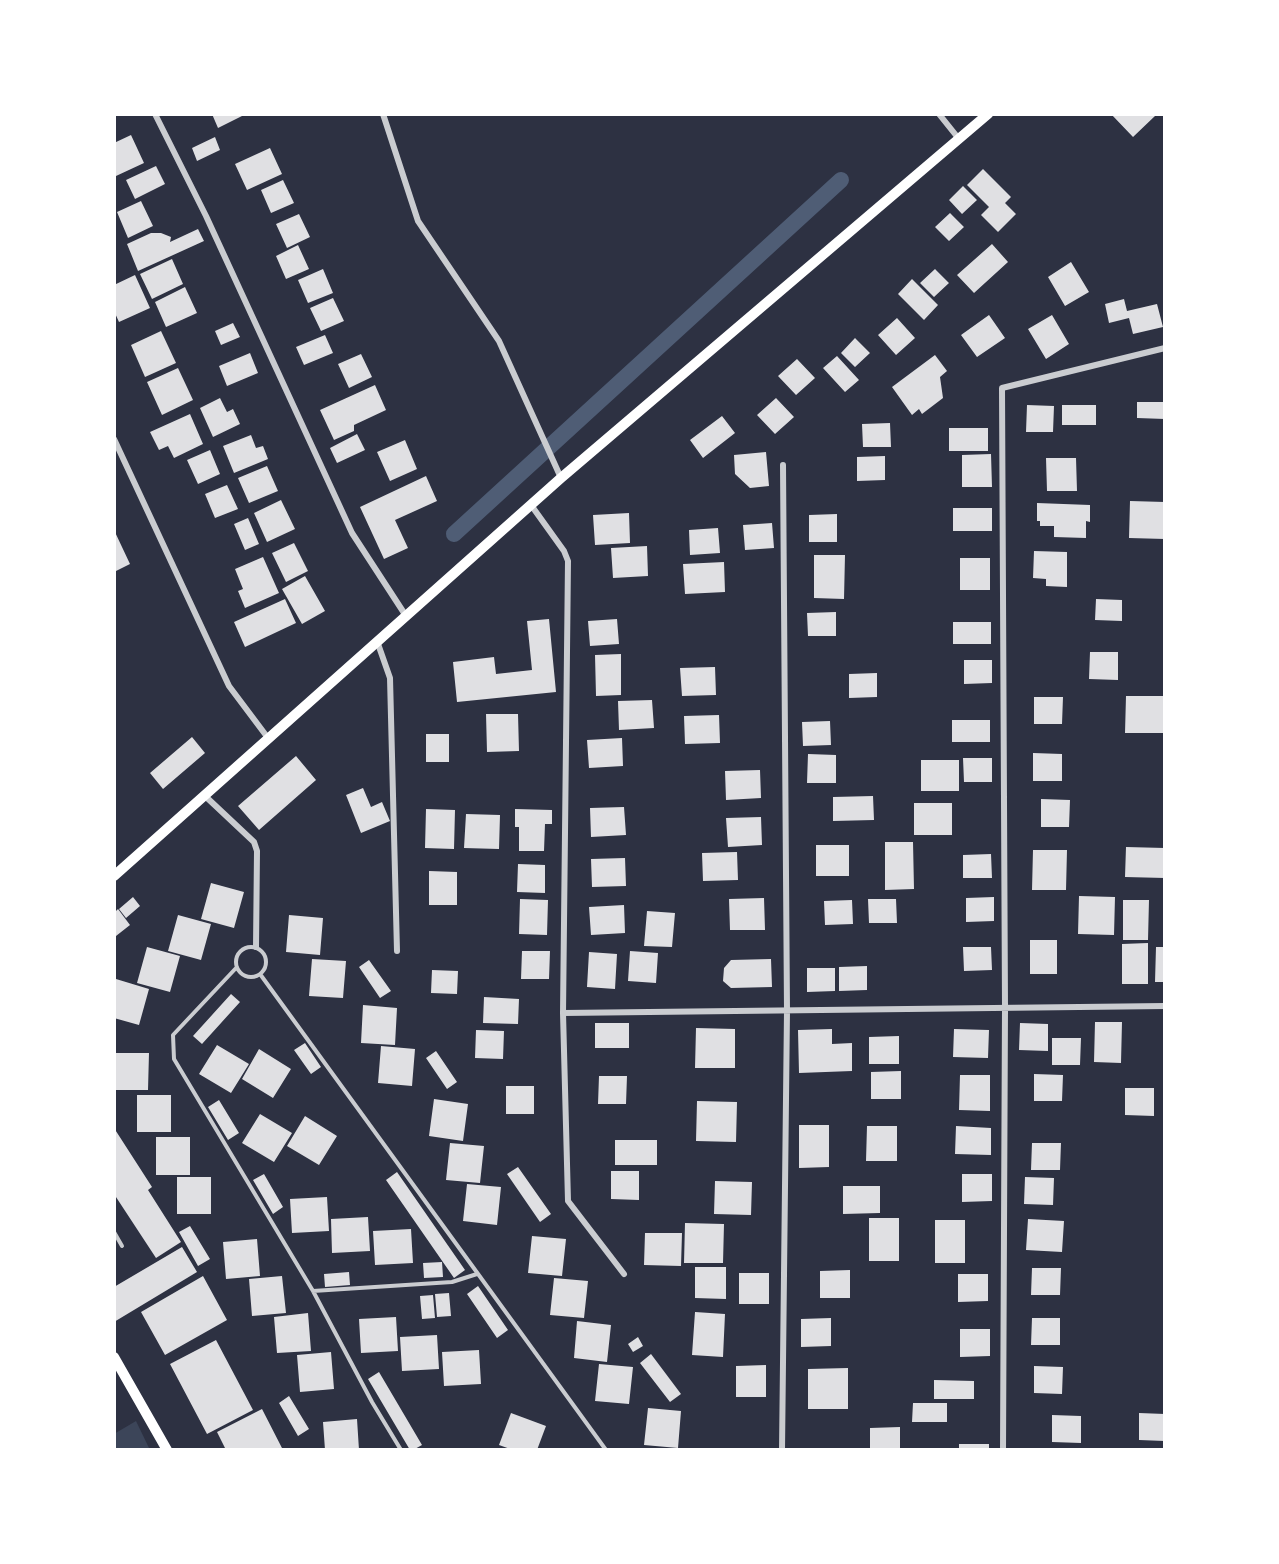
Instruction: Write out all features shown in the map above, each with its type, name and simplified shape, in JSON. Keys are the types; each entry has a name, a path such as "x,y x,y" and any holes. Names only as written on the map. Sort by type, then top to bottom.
{"main road":[{"path":"115,871 204,795 561,477 988,114"},
{"path":"114,1358 167,1450"}],"street":[{"path":"155,114 206,216 352,534 406,616"},
{"path":"384,114 418,221 499,341 561,477"},
{"path":"939,114 959,139"},
{"path":"1004,1450 1005,1007 1002,388 1165,348"},
{"path":"114,439 229,686 268,738"},
{"path":"782,1450 787,1011 783,465"},
{"path":"531,505 564,551 568,561 563,1014 568,1202 624,1274"},
{"path":"377,640 390,678 397,951"},
{"path":"204,795 254,842 257,851 256,947"},
{"path":"563,1014 1165,1006"}],"lane":[{"path":"249,946 256,947 263,952 266,959 265,968 260,974 245,976 237,968 236,961 240,951 249,946"},
{"path":"237,968 173,1035 174,1059 313,1290 372,1402 401,1450"},
{"path":"260,974 606,1450"},
{"path":"114,1232 122,1246"},
{"path":"313,1290 452,1282 477,1274"}],"shaded area":[{"path":"136,1421 150,1450 114,1450 114,1434"}],"building":[{"path":"212,114 246,114 218,128"},
{"path":"1111,114 1153,114 1155,116 1133,137"},
{"path":"131,135 144,163 116,176 114,143"},
{"path":"215,137 220,150 197,161 192,148"},
{"path":"270,148 282,174 247,190 235,164"},
{"path":"156,166 165,184 135,199 126,180"},
{"path":"983,169 1011,197 1005,203 1016,214 998,232 981,215 989,207 967,185"},
{"path":"283,180 294,203 271,213 261,190"},
{"path":"963,186 977,200 962,214 949,200"},
{"path":"141,201 153,226 128,238 117,212"},
{"path":"950,213 964,227 949,241 935,227"},
{"path":"299,214 310,237 287,248 276,224"},
{"path":"198,229 204,241 138,271 127,244 151,233 161,233 171,237 170,242"},
{"path":"992,244 1008,262 974,293 957,275"},
{"path":"298,245 309,269 286,279 276,256"},
{"path":"172,259 183,284 152,299 140,274"},
{"path":"1071,262 1089,292 1065,306 1048,277"},
{"path":"323,269 333,293 308,303 298,280"},
{"path":"935,269 949,283 934,297 920,283"},
{"path":"135,275 150,308 119,322 114,311 114,285"},
{"path":"912,279 938,305 924,320 898,294"},
{"path":"185,287 197,313 166,327 155,302"},
{"path":"333,298 344,321 321,331 310,308"},
{"path":"1124,299 1127,311 1157,304 1163,327 1133,334 1129,318 1109,323 1105,304"},
{"path":"989,315 1005,338 977,357 961,335"},
{"path":"1052,315 1069,344 1046,359 1028,329"},
{"path":"897,318 915,338 896,355 878,335"},
{"path":"233,323 240,337 221,345 215,331"},
{"path":"161,331 176,363 145,377 131,345"},
{"path":"325,335 333,353 304,365 296,347"},
{"path":"855,338 870,353 855,367 841,353"},
{"path":"250,353 258,373 227,386 219,366"},
{"path":"361,354 372,377 349,388 338,364"},
{"path":"935,355 947,371 940,377 943,398 922,414 919,409 912,415 892,387"},
{"path":"837,356 859,380 845,392 823,368"},
{"path":"797,359 815,378 796,395 778,376"},
{"path":"178,368 193,400 162,415 147,382"},
{"path":"375,385 386,410 354,425 354,431 334,440 320,410"},
{"path":"220,398 227,412 233,409 240,424 213,437 200,408"},
{"path":"776,398 794,417 775,434 757,415"},
{"path":"1137,402 1165,402 1165,419 1137,418"},
{"path":"1027,405 1054,406 1053,432 1026,432"},
{"path":"1062,405 1096,405 1096,425 1062,425"},
{"path":"190,414 203,444 174,458 168,446 159,450 150,432"},
{"path":"722,416 735,433 703,458 690,440"},
{"path":"890,423 891,447 863,447 862,424"},
{"path":"949,428 988,428 988,451 949,451"},
{"path":"357,434 365,450 337,463 330,448"},
{"path":"251,435 256,448 263,446 268,459 234,473 223,446"},
{"path":"405,440 417,469 390,481 377,452"},
{"path":"210,450 220,474 198,484 187,460"},
{"path":"766,452 769,486 750,488 735,474 734,455"},
{"path":"991,454 992,487 962,487 962,455"},
{"path":"885,456 885,480 857,481 857,457"},
{"path":"1046,458 1076,458 1077,491 1047,491"},
{"path":"267,466 278,491 249,503 238,478"},
{"path":"426,476 437,501 395,520 408,548 384,559 360,507"},
{"path":"227,485 238,509 215,518 205,494"},
{"path":"281,500 295,529 267,542 254,513"},
{"path":"1130,501 1165,502 1165,539 1129,538"},
{"path":"1037,503 1090,505 1090,522 1086,521 1086,538 1054,537 1054,526 1040,526 1040,521 1037,521"},
{"path":"953,508 992,508 992,531 953,531"},
{"path":"629,513 630,543 595,545 593,515"},
{"path":"837,514 837,542 809,542 809,515"},
{"path":"248,518 259,544 245,550 234,524"},
{"path":"772,523 774,548 745,550 743,525"},
{"path":"718,528 720,553 690,555 689,530"},
{"path":"114,530 130,564 114,572"},
{"path":"294,543 308,571 286,582 272,553"},
{"path":"647,546 648,576 613,578 611,548"},
{"path":"1034,551 1067,552 1067,587 1046,586 1046,579 1033,578"},
{"path":"814,555 845,555 844,599 814,598"},
{"path":"263,557 279,593 245,608 238,591 243,589 235,569"},
{"path":"960,558 990,558 990,590 960,590"},
{"path":"724,562 725,592 685,594 683,564"},
{"path":"305,576 325,611 302,624 282,589"},
{"path":"285,599 296,623 245,647 234,622"},
{"path":"1096,599 1122,600 1122,621 1095,620"},
{"path":"836,612 836,636 808,636 807,613"},
{"path":"549,619 556,692 457,702 453,662 494,657 496,674 532,670 527,621"},
{"path":"617,619 619,644 590,646 588,621"},
{"path":"953,622 991,622 991,644 953,644"},
{"path":"1090,652 1118,652 1118,680 1089,679"},
{"path":"621,654 621,695 596,696 595,655"},
{"path":"964,660 992,660 992,683 964,684"},
{"path":"715,667 716,695 682,696 680,668"},
{"path":"877,673 877,697 849,698 849,674"},
{"path":"1126,696 1164,696 1164,733 1125,733"},
{"path":"1034,697 1063,697 1062,724 1034,724"},
{"path":"652,700 654,728 619,730 618,701"},
{"path":"486,714 518,714 519,751 487,752"},
{"path":"719,715 720,743 685,744 684,716"},
{"path":"952,720 990,720 990,742 952,742"},
{"path":"830,721 831,745 803,746 802,722"},
{"path":"426,734 449,734 449,762 426,762"},
{"path":"192,737 205,753 163,789 150,773"},
{"path":"622,738 623,766 589,768 587,740"},
{"path":"1033,753 1062,754 1062,781 1033,781"},
{"path":"808,754 836,755 836,783 807,783"},
{"path":"296,756 316,780 259,830 238,806"},
{"path":"963,758 992,758 992,782 964,782"},
{"path":"921,760 959,760 959,791 921,791"},
{"path":"760,770 761,798 726,800 725,771"},
{"path":"363,788 371,807 382,802 390,821 361,833 346,795"},
{"path":"873,796 874,820 833,821 833,797"},
{"path":"1041,799 1070,800 1069,827 1041,827"},
{"path":"914,803 952,803 952,835 914,835"},
{"path":"624,807 626,835 591,837 590,808"},
{"path":"426,809 455,810 454,849 425,848"},
{"path":"515,809 552,810 552,824 545,824 544,851 519,851 519,827 515,827"},
{"path":"466,814 500,815 499,849 464,848"},
{"path":"761,817 762,845 728,847 726,818"},
{"path":"885,842 913,842 914,889 885,890"},
{"path":"816,845 849,845 849,876 816,876"},
{"path":"1126,847 1165,848 1165,878 1125,877"},
{"path":"1033,850 1067,850 1066,890 1032,890"},
{"path":"737,852 738,880 703,881 702,853"},
{"path":"991,854 992,878 963,878 963,855"},
{"path":"625,858 626,886 592,887 591,859"},
{"path":"518,864 545,865 545,893 517,892"},
{"path":"429,871 457,872 457,905 429,905"},
{"path":"211,883 244,892 234,928 201,919"},
{"path":"1079,896 1115,897 1114,935 1078,934"},
{"path":"133,897 140,906 126,918 119,909"},
{"path":"994,897 994,921 966,922 966,898"},
{"path":"764,898 765,930 730,930 729,899"},
{"path":"520,899 548,900 547,935 519,934"},
{"path":"868,899 896,899 897,923 869,923"},
{"path":"852,900 853,924 825,925 824,901"},
{"path":"1123,900 1149,900 1148,940 1123,940"},
{"path":"624,905 625,933 591,935 589,907"},
{"path":"118,909 130,925 116,936 114,934 114,913"},
{"path":"647,911 675,913 672,947 644,946"},
{"path":"178,915 211,924 201,960 168,951"},
{"path":"289,915 323,918 320,955 286,952"},
{"path":"1030,940 1057,940 1057,974 1030,974"},
{"path":"1148,943 1148,984 1122,984 1122,944"},
{"path":"147,947 180,956 170,992 137,983"},
{"path":"963,947 991,947 992,970 964,971"},
{"path":"1156,947 1165,947 1165,982 1155,982"},
{"path":"522,951 550,951 549,979 521,979"},
{"path":"630,951 658,953 656,983 628,981"},
{"path":"589,952 617,954 615,989 587,987"},
{"path":"312,959 346,961 343,998 309,996"},
{"path":"771,959 772,987 731,988 723,981 724,968 731,960"},
{"path":"369,960 391,991 380,998 359,967"},
{"path":"867,966 867,990 839,991 839,967"},
{"path":"807,968 835,968 835,991 807,992"},
{"path":"432,970 458,971 457,994 431,993"},
{"path":"116,979 149,989 139,1025 114,1018"},
{"path":"231,994 240,1002 202,1044 193,1036"},
{"path":"484,997 519,999 518,1024 483,1023"},
{"path":"363,1005 397,1008 395,1045 361,1043"},
{"path":"1095,1022 1122,1022 1121,1063 1094,1062"},
{"path":"595,1023 629,1023 629,1048 595,1048"},
{"path":"1020,1023 1048,1024 1048,1051 1019,1050"},
{"path":"696,1028 735,1029 735,1068 695,1068"},
{"path":"832,1029 832,1044 852,1043 852,1071 799,1073 798,1030"},
{"path":"954,1029 989,1030 988,1058 953,1057"},
{"path":"476,1030 504,1031 503,1059 475,1058"},
{"path":"899,1036 899,1064 869,1064 869,1037"},
{"path":"1052,1038 1081,1038 1080,1065 1052,1065"},
{"path":"305,1043 321,1067 311,1074 294,1050"},
{"path":"217,1045 249,1064 231,1093 199,1074"},
{"path":"381,1046 415,1049 412,1086 378,1083"},
{"path":"259,1049 291,1069 273,1098 242,1079"},
{"path":"436,1051 457,1082 447,1089 426,1058"},
{"path":"114,1053 149,1053 148,1090 114,1090"},
{"path":"901,1071 901,1099 871,1099 871,1072"},
{"path":"1034,1074 1063,1075 1062,1101 1034,1101"},
{"path":"960,1075 990,1075 990,1111 959,1110"},
{"path":"599,1076 627,1076 626,1104 598,1104"},
{"path":"506,1086 534,1086 534,1114 506,1114"},
{"path":"1125,1088 1154,1088 1154,1116 1125,1115"},
{"path":"137,1095 171,1095 171,1132 137,1132"},
{"path":"434,1099 468,1104 463,1141 429,1136"},
{"path":"219,1100 239,1133 228,1140 208,1107"},
{"path":"697,1101 737,1102 736,1142 696,1141"},
{"path":"260,1114 292,1133 274,1162 242,1143"},
{"path":"305,1116 337,1136 319,1165 287,1146"},
{"path":"799,1125 829,1125 829,1167 799,1168"},
{"path":"867,1126 897,1126 897,1161 866,1161"},
{"path":"956,1126 991,1128 991,1155 955,1154"},
{"path":"114,1128 152,1187 148,1190 181,1242 156,1258 114,1194"},
{"path":"156,1137 190,1137 190,1175 156,1175"},
{"path":"615,1140 657,1140 657,1165 615,1165"},
{"path":"450,1143 484,1146 480,1183 446,1180"},
{"path":"1032,1143 1061,1143 1060,1170 1031,1170"},
{"path":"518,1167 551,1214 540,1222 507,1174"},
{"path":"611,1171 639,1171 639,1200 611,1199"},
{"path":"397,1172 465,1270 454,1278 386,1180"},
{"path":"264,1174 283,1207 273,1214 253,1180"},
{"path":"962,1174 992,1174 992,1201 962,1202"},
{"path":"177,1177 211,1177 211,1214 177,1214"},
{"path":"1025,1177 1054,1178 1053,1205 1024,1204"},
{"path":"715,1181 752,1182 751,1215 714,1214"},
{"path":"467,1184 501,1187 497,1225 463,1221"},
{"path":"843,1186 880,1186 880,1213 843,1214"},
{"path":"327,1197 329,1231 292,1233 290,1199"},
{"path":"368,1217 370,1251 332,1253 331,1219"},
{"path":"869,1218 899,1218 899,1261 869,1261"},
{"path":"1028,1219 1064,1221 1062,1252 1026,1250"},
{"path":"935,1220 965,1220 965,1263 935,1263"},
{"path":"685,1223 724,1224 723,1263 684,1263"},
{"path":"190,1226 210,1259 198,1266 179,1232"},
{"path":"411,1229 413,1263 375,1265 373,1231"},
{"path":"645,1233 682,1233 681,1266 644,1265"},
{"path":"532,1236 566,1239 562,1276 528,1273"},
{"path":"257,1239 260,1276 226,1279 223,1242"},
{"path":"182,1247 197,1272 114,1322 114,1287"},
{"path":"442,1262 443,1277 424,1278 423,1263"},
{"path":"695,1267 726,1267 726,1299 695,1298"},
{"path":"1032,1268 1061,1268 1060,1295 1031,1295"},
{"path":"850,1270 850,1298 820,1298 820,1271"},
{"path":"349,1272 350,1285 325,1287 324,1274"},
{"path":"739,1273 769,1273 769,1304 739,1304"},
{"path":"958,1274 988,1274 988,1301 958,1302"},
{"path":"203,1276 227,1320 165,1355 141,1312"},
{"path":"282,1276 286,1313 252,1316 249,1279"},
{"path":"554,1278 588,1281 584,1318 550,1315"},
{"path":"478,1286 508,1330 497,1338 467,1294"},
{"path":"449,1293 451,1316 437,1317 435,1294"},
{"path":"433,1295 435,1318 422,1319 420,1296"},
{"path":"695,1312 725,1314 723,1357 692,1355"},
{"path":"308,1313 311,1351 277,1353 274,1317"},
{"path":"396,1317 398,1351 361,1353 359,1319"},
{"path":"831,1318 831,1346 801,1347 801,1319"},
{"path":"1032,1318 1060,1318 1060,1345 1031,1345"},
{"path":"577,1321 611,1325 607,1362 574,1358"},
{"path":"960,1329 990,1329 990,1356 960,1357"},
{"path":"437,1335 439,1369 402,1371 400,1337"},
{"path":"638,1337 643,1346 633,1352 628,1344"},
{"path":"216,1340 253,1410 207,1434 170,1364"},
{"path":"479,1350 481,1384 444,1386 442,1352"},
{"path":"331,1352 334,1389 300,1392 297,1355"},
{"path":"651,1354 681,1394 670,1402 640,1363"},
{"path":"599,1364 633,1367 629,1404 595,1401"},
{"path":"766,1365 766,1397 736,1397 736,1366"},
{"path":"1034,1366 1063,1367 1062,1394 1034,1393"},
{"path":"848,1368 848,1409 808,1409 808,1369"},
{"path":"379,1372 422,1445 413,1450 410,1450 368,1379"},
{"path":"934,1380 974,1381 974,1399 934,1399"},
{"path":"289,1396 309,1429 298,1436 279,1403"},
{"path":"913,1403 947,1403 947,1422 912,1422"},
{"path":"648,1408 681,1411 678,1448 644,1445"},
{"path":"262,1409 283,1450 226,1450 217,1432"},
{"path":"511,1413 546,1426 537,1450 513,1450 499,1445"},
{"path":"1139,1413 1165,1414 1165,1441 1139,1440"},
{"path":"1052,1415 1081,1416 1081,1443 1052,1442"},
{"path":"357,1419 359,1450 325,1450 323,1422"},
{"path":"900,1427 900,1450 870,1450 870,1428"},
{"path":"959,1444 989,1444 989,1450 959,1450"}],"waterway":[{"path":"454,534 841,180"}]}
